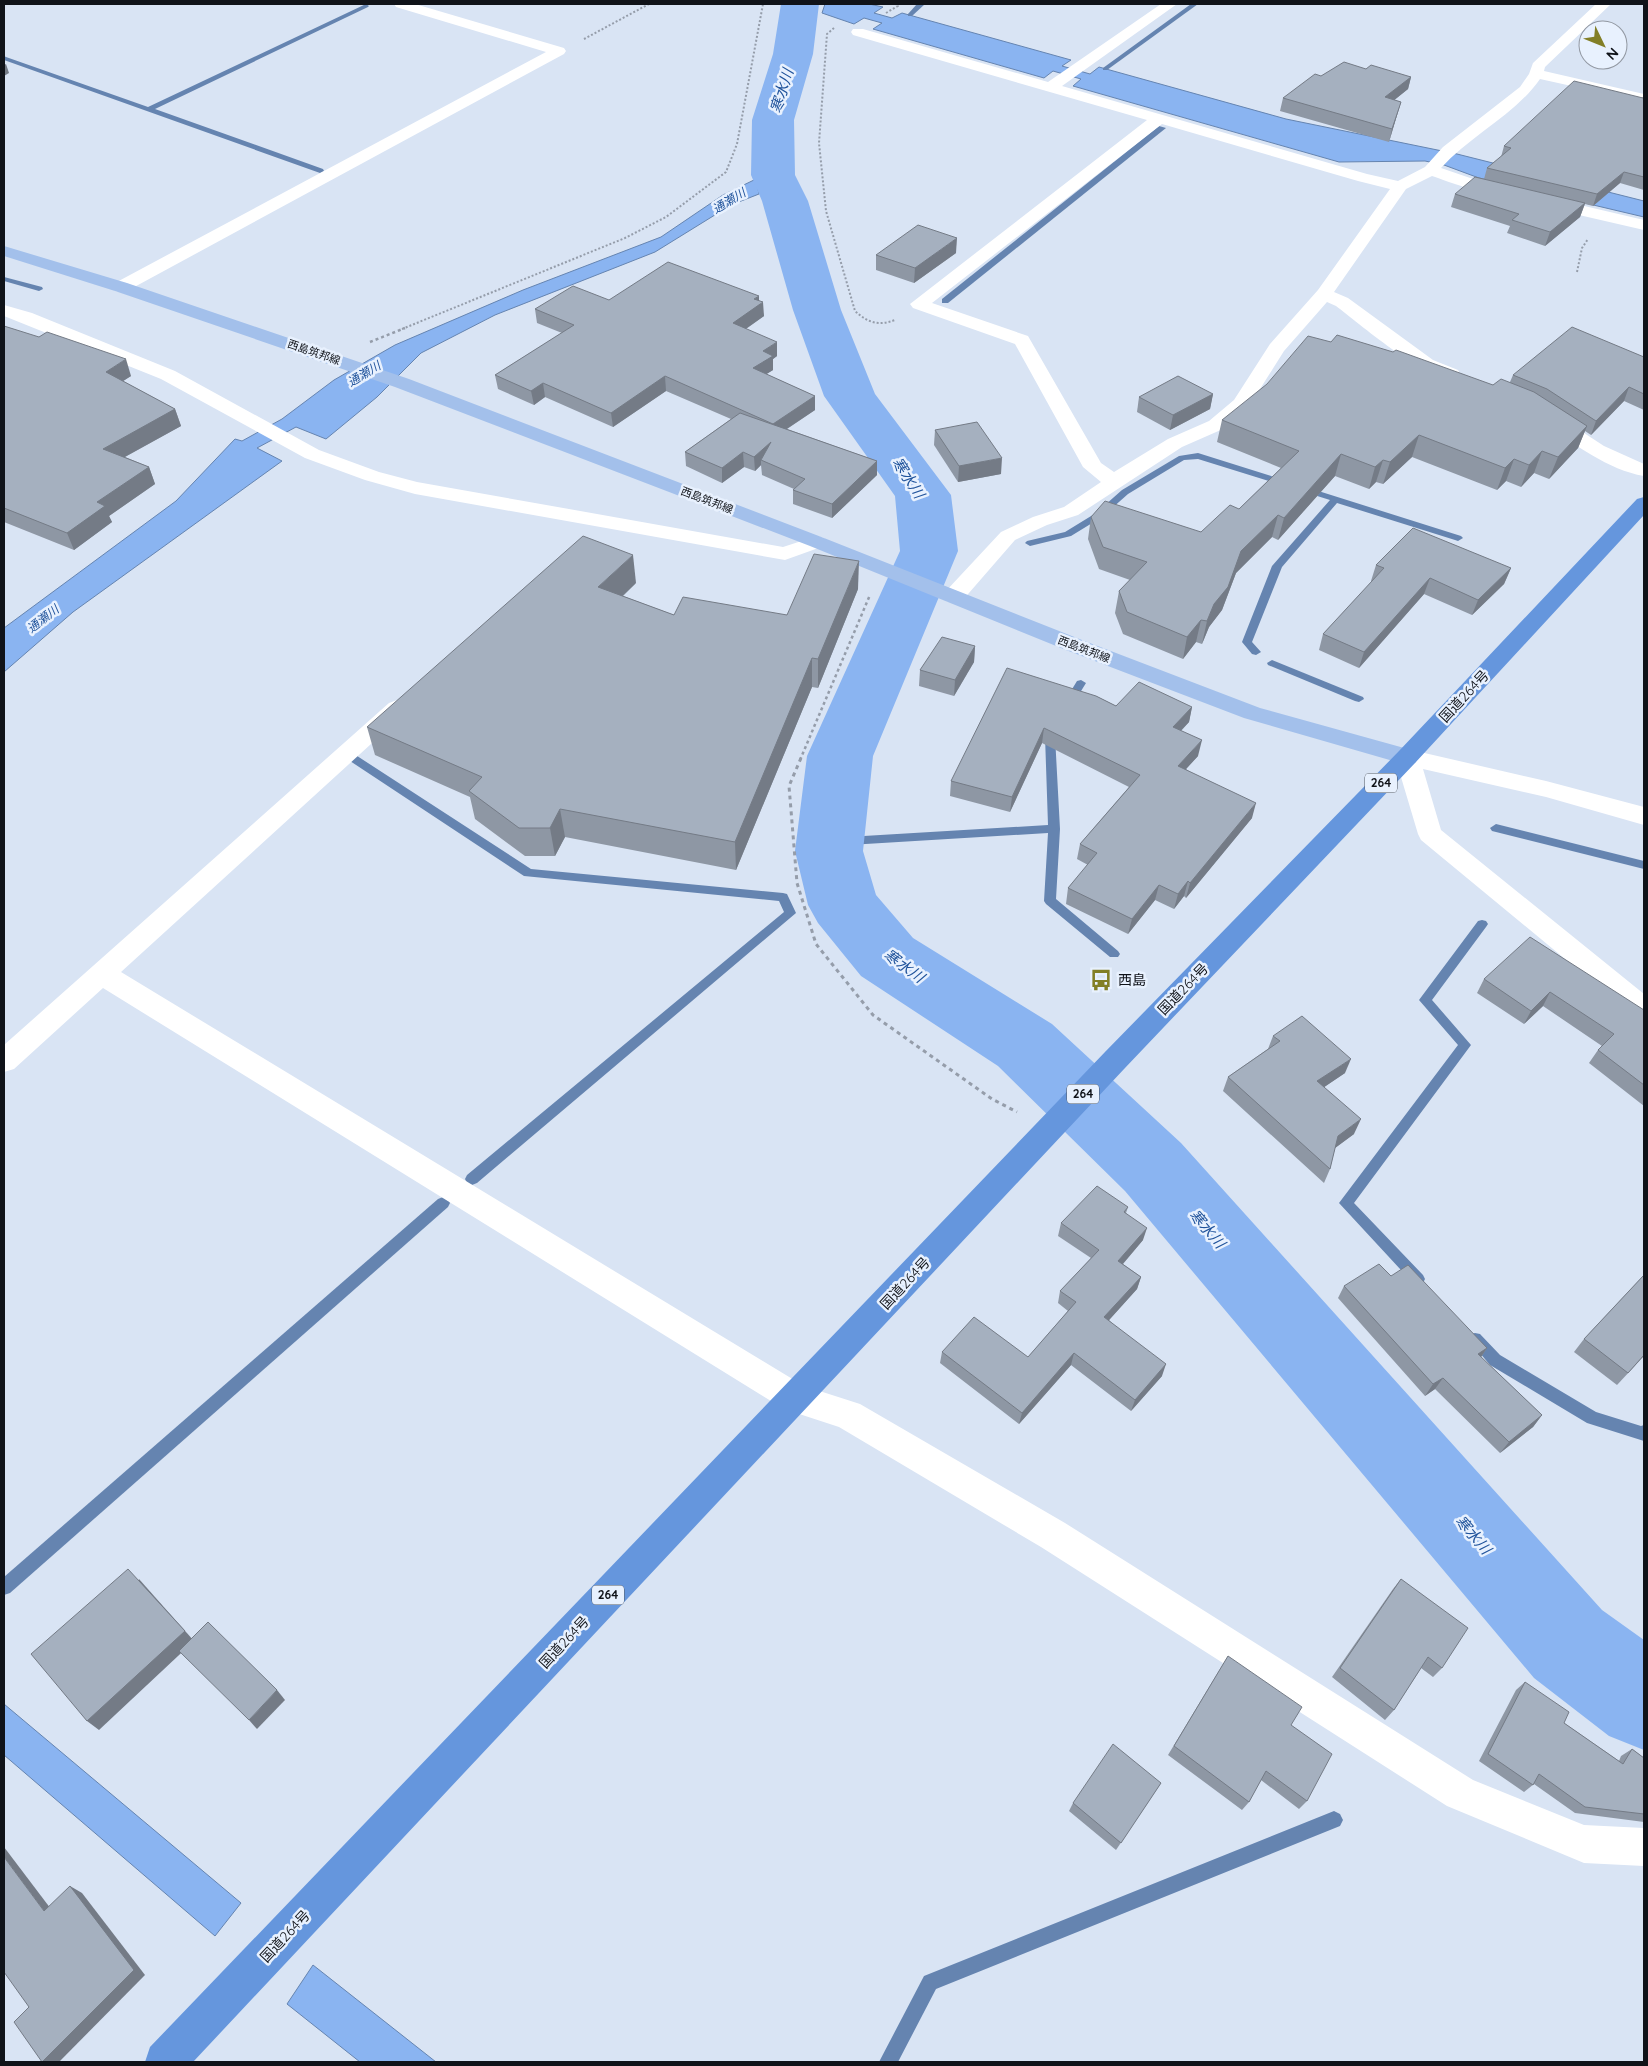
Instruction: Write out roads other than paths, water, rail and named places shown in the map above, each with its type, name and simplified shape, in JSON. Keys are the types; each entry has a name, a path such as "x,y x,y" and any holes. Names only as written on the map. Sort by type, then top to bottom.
{"highway":[{"name":"国道264号","path":"165,2062 1115,1060 1407,757 1644,503"}],"main road":[{"name":"西島筑邦線","path":"4,251 121,287 342,361 882,567 1074,645 1252,713 1407,757"}],"street":[{"path":"121,287 559,51 401,4"},
{"path":"1050,88 1170,4"},
{"path":"954,596 1008,536 1040,521 1071,511 1113,481 1175,444 1216,425 1241,404 1277,348 1324,294 1400,186 1433,168 1449,150 1525,90 1536,74 1538,66 1604,4"},
{"path":"858,32 1364,178 1400,186"},
{"path":"1536,74 1553,76 1644,98"},
{"path":"1113,481 1093,467 1022,340 919,304 1159,119"},
{"path":"1433,168 1472,184 1644,225"},
{"path":"1324,294 1342,302 1426,364 1471,382"},
{"path":"4,310 26,317 168,375 312,454 372,476 415,488 785,554 817,542"},
{"path":"1534,408 1597,450 1644,470"},
{"path":"580,544 592,519"},
{"path":"4,1061 411,696"},
{"path":"1644,816 1546,789 1407,757 1430,834 1644,1009"},
{"path":"101,973 795,1398 848,1415 1053,1535 1460,1793 1584,1844 1644,1847"}],"water":[{"path":"825,4 869,4 883,7 874,13 892,18 902,13 1071,60 1062,66 1090,74 1099,67 1286,119 1457,154 1644,201 1644,217 1479,178 1444,165 1425,161 1339,162 1073,86 1081,79 1053,71 1044,78 873,29 882,23 864,18 854,24 822,13"},
{"name":"通瀬川","path":"756,179 759,194 731,205 655,252 495,315 421,353 377,397 326,439 296,427 257,448 282,461 73,612 4,672 4,628 176,501 235,439 242,441 282,419 334,380 395,345 523,290 661,237 723,195"},
{"path":"4,1704 241,1903 215,1936 4,1755"},
{"path":"313,1965 436,2062 360,2062 287,2004"}],"waterway":[{"name":"寒水川","path":"800,4 793,54 773,120 773,175 785,201 817,310 850,396 923,495 929,551 840,756 829,851 843,905 887,957 1025,1045 1153,1167 1568,1644 1644,1701"},
{"path":"910,15 922,4 920,4"},
{"path":"1105,69 1195,4"},
{"path":"149,110 366,6"},
{"path":"4,58 149,110"},
{"path":"149,110 320,171"},
{"path":"945,301 1162,128"},
{"path":"4,279 39,289"},
{"path":"1030,543 1068,534 1099,515 1125,492 1182,458 1198,456 1458,538"},
{"path":"1256,652 1247,642 1277,566 1335,500"},
{"path":"1272,663 1359,699"},
{"path":"1068,704 1081,683"},
{"path":"1052,732 1050,736 1054,829"},
{"path":"351,756 528,873 783,897 790,913 472,1179"},
{"path":"1496,828 1644,865"},
{"path":"829,851 847,841 1054,829"},
{"path":"1054,829 1050,901 1114,954"},
{"path":"1418,1279 1346,1203 1465,1045 1425,1000 1482,924"},
{"path":"4,1587 443,1203"},
{"path":"1475,1339 1495,1360 1592,1418 1643,1434 1644,1432"},
{"path":"888,2062 930,1982 1334,1820"}],"place":[{"name":"西島","path":"1101,980"}]}
